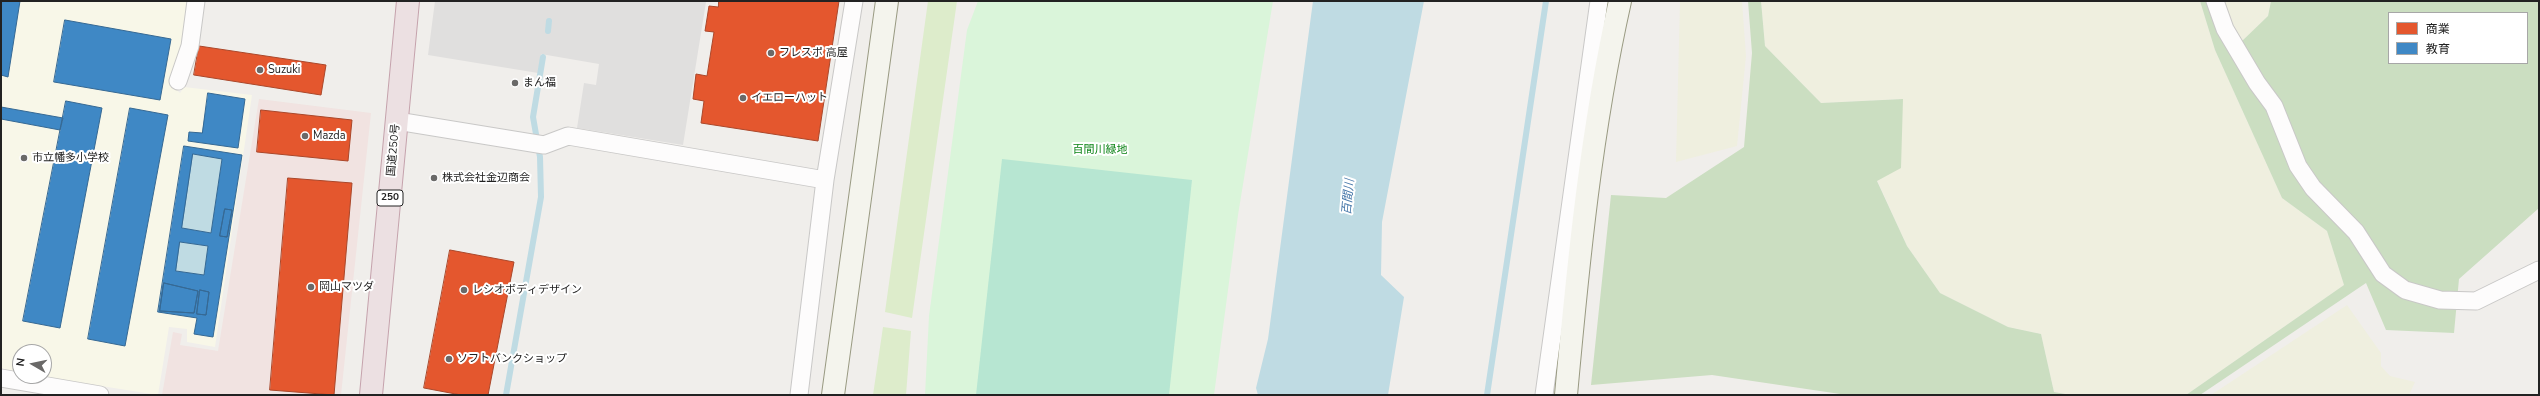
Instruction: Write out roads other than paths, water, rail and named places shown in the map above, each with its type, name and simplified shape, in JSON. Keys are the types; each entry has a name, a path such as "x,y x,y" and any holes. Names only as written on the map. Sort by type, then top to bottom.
{"highway":[{"name":"国道250号","path":"371,395 408,1"}],"street":[{"path":"178,82 190,46 196,1"},
{"path":"799,395 826,180 854,1"},
{"path":"833,395 887,1"},
{"path":"1544,395 1599,1"},
{"path":"1566,395 1584,223 1611,45 1620,1"},
{"path":"2215,1 2225,29 2257,83 2274,106 2298,166 2313,188 2356,232 2383,274 2405,290 2440,300 2476,301 2539,270"},
{"path":"397,121 544,145 568,136 826,180"},
{"path":"1,378 100,395"}],"water":[{"name":"百間川","path":"1313,1 1424,1 1382,222 1381,275 1404,297 1388,395 1258,395 1256,388 1268,339"},
{"path":"193,154 222,159 211,233 182,228"},
{"path":"180,242 208,246 204,275 176,271"}],"waterway":[{"path":"1487,395 1546,1"},
{"path":"548,31 549,21"},
{"path":"506,395 541,197 540,157 533,117 543,57"}],"place":[{"name":"フレスポ 高屋","path":"771,53"},
{"name":"Suzuki","path":"260,70"},
{"name":"まん福","path":"515,83"},
{"name":"イエローハット","path":"743,98"},
{"name":"Mazda","path":"305,136"},
{"name":"市立幡多小学校","path":"24,158"},
{"name":"株式会社金辺商会","path":"434,178"},
{"name":"岡山マツダ","path":"311,287"},
{"name":"レシオボディデザイン","path":"464,290"},
{"name":"ソフトバンクショップ","path":"449,359"}],"park label":[{"name":"百間川緑地","path":"1100,150"}]}
